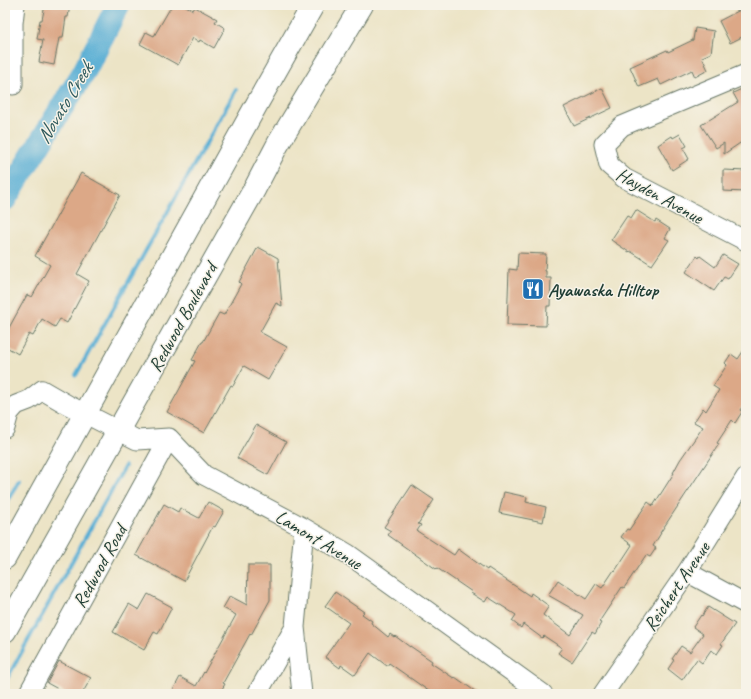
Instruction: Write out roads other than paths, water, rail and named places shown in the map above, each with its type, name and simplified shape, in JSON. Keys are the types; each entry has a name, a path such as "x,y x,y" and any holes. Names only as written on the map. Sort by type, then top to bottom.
{"main road":[{"name":"Redwood Boulevard","path":"5,558 313,5"},
{"name":"Redwood Boulevard","path":"5,631 255,188 278,144 362,5"}],"street":[{"path":"13,85 13,23 15,5"},
{"name":"Hayden Avenue","path":"746,74 622,126 604,144 609,166 624,178 746,241"},
{"path":"5,428 9,413 16,405 29,400 42,390 85,414 137,440 169,438"},
{"name":"Lamont Avenue","path":"169,438 204,475 304,528 348,554 543,694"},
{"name":"Redwood Road","path":"28,694 169,438"},
{"name":"Reichert Avenue","path":"603,694 687,572 746,477"},
{"path":"302,694 296,627 304,528"},
{"path":"687,572 746,604"},
{"path":"257,694 296,627"}],"waterway":[{"name":"Novato Creek","path":"5,199 84,72 118,5"},
{"path":"76,375 236,90"},
{"path":"5,682 125,466"},
{"path":"5,505 19,480"}],"place":[{"name":"Ayawaska Hilltop","path":"533,289"}]}
